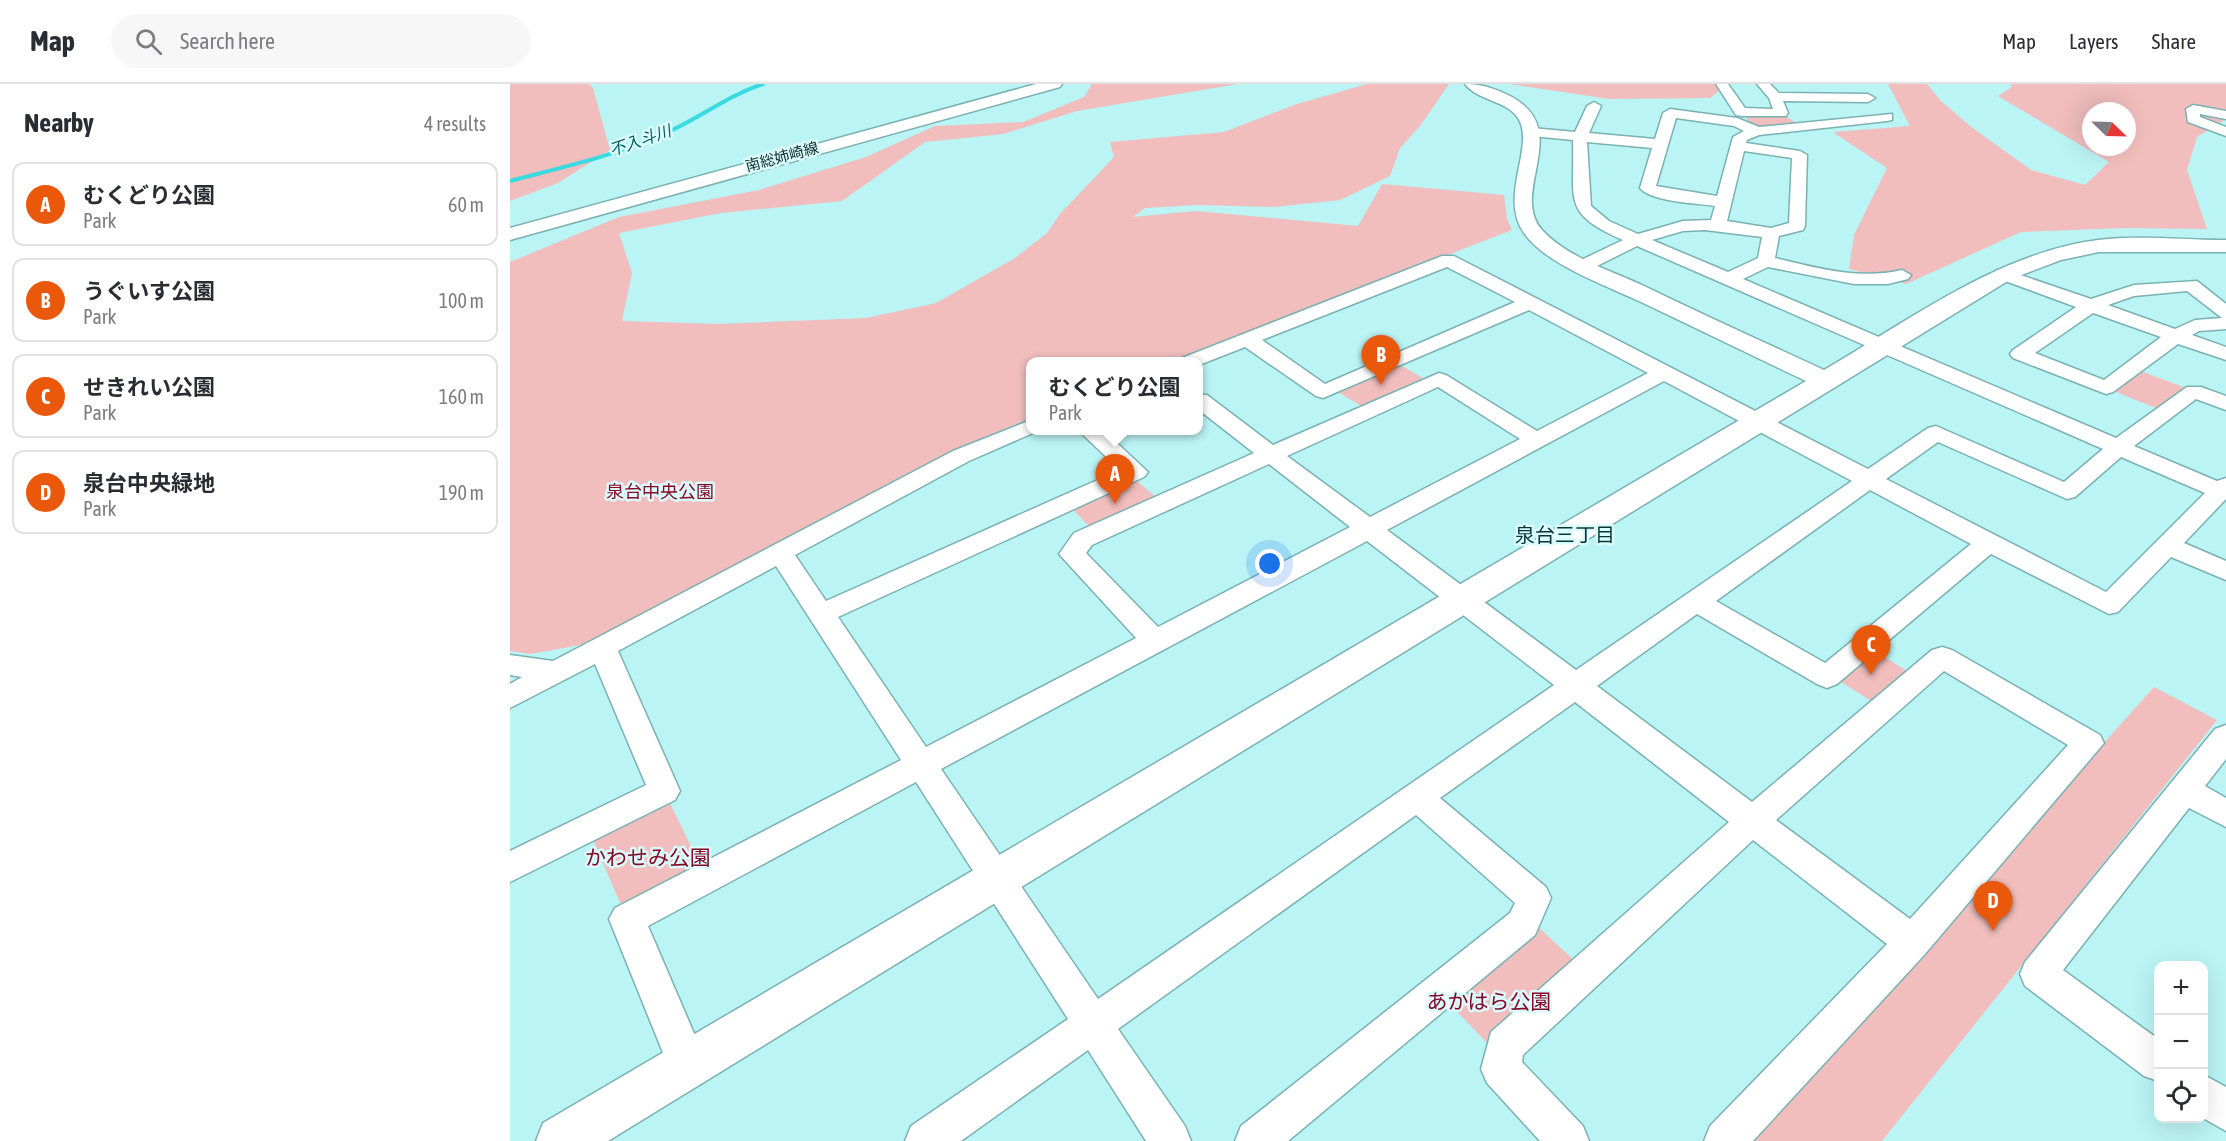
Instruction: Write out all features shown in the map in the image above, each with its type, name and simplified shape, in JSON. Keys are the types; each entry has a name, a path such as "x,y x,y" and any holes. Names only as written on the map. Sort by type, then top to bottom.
{"street":[{"name":"南総姉崎線","path":"510,234 1054,84"},
{"path":"1473,84 1512,104 1524,115 1532,132 1522,208 1526,222 1534,235 1553,250 1583,266 1824,380"},
{"path":"1722,84 1741,112 1781,113 1775,97 1763,84"},
{"path":"1719,226 1740,137 1757,131 1887,117 1857,84"},
{"path":"1775,97 1868,98"},
{"path":"1202,357 1448,260 2109,605 2223,488 2118,447 1728,279 1641,239 1603,225 1592,218 1583,207 1580,136 1594,106"},
{"path":"2226,115 2193,109 2193,119 2226,132"},
{"path":"1724,201 1654,192 1648,188 1659,144 1670,113 1737,122 1757,131"},
{"path":"1532,132 1659,144"},
{"path":"1583,266 1641,239 1684,226 1719,226 1772,233 1797,226 1800,154 1737,147"},
{"path":"1766,261 1772,233"},
{"path":"561,1141 998,880 1460,598 2003,274 2055,255 2099,246 2226,246"},
{"path":"1728,279 1766,261 1845,276 1882,280 1902,275"},
{"path":"2003,274 2226,354"},
{"path":"2226,313 2190,285 2148,288 2118,294 2091,306 2020,354 2106,388 2176,336 2195,326 2226,323"},
{"path":"1247,339 1323,392 1529,303"},
{"path":"688,1065 627,919 1664,373"},
{"path":"1155,641 1072,554 1083,539 1439,379 1536,440"},
{"path":"926,1141 1936,433 2067,492 2118,447 2194,391 2226,404"},
{"path":"1203,403 1912,942"},
{"path":"510,697 961,456 1026,429"},
{"path":"821,614 1136,472 1095,435"},
{"path":"1695,601 1827,677 1989,542"},
{"path":"2166,544 2226,571"},
{"path":"781,553 1170,1141"},
{"path":"510,867 663,791 602,646"},
{"path":"1568,1141 1501,1069 1505,1045 1752,820 1942,657 2089,743 1912,942 1725,1141"},
{"path":"510,665 555,672"},
{"path":"2154,1059 2038,974 2226,737"},
{"path":"2184,789 2226,814"},
{"path":"1257,1141 1523,924 1534,898 1417,797"},
{"path":"2208,1098 2226,1111"}],"green space":[{"path":"510,84 589,84 593,88 610,150 558,183 510,201"},
{"name":"泉台中央公園","path":"1092,84 1238,84 1077,111 1003,134 925,142 842,201 721,213 619,233 632,273 622,321 718,324 866,318 936,303 1015,258 1047,233 1060,214 1114,157 1110,142 1224,132 1297,104 1367,84 1449,84 1420,126 1400,148 1390,176 1340,200 1274,207 1197,205 1145,208 1133,217 1196,211 1358,226 1382,184 1504,195 1507,219 1512,230 1185,357 1026,357 1026,420 983,438 887,486 602,641 530,654 510,651 510,262 619,217 759,190 866,157 935,126 1023,122 1084,97"},
{"path":"1509,84 1728,84 1710,98 1609,99"},
{"path":"1888,84 1927,84 1941,101 1970,126 2031,170 2085,185 2109,162 2099,156 2136,156 2136,102 2082,102 2082,146 1998,96 2012,87 2010,84 2226,84 2226,119 2197,137 2187,170 2207,229 2126,228 2021,232 1906,284 1849,269 1854,235 1887,168 1833,132 1910,126"},
{"path":"1741,112 1781,113 1801,126 1757,131"},
{"path":"1400,365 1423,378 1361,406 1338,392"},
{"path":"2133,368 2194,391 2166,412 2106,388"},
{"path":"1137,481 1158,499 1092,529 1072,509"},
{"path":"1870,648 1907,671 1873,702 1835,678"},
{"path":"2154,687 2217,720 1882,1141 1747,1141"},
{"name":"かわせみ公園","path":"664,791 706,877 627,919 588,828"},
{"name":"あかはら公園","path":"1536,925 1577,963 1487,1043 1446,1000"}],"waterway":[{"name":"不入斗川","path":"510,181 590,160 649,140 738,94 763,84"}],"place":[{"name":"うぐいす公園","path":"1381,385"},
{"name":"むくどり公園","path":"1115,504"},
{"name":"せきれい公園","path":"1871,675"},
{"name":"泉台中央緑地","path":"1993,931"}],"district":[{"name":"泉台三丁目","path":"1565,535"}]}
